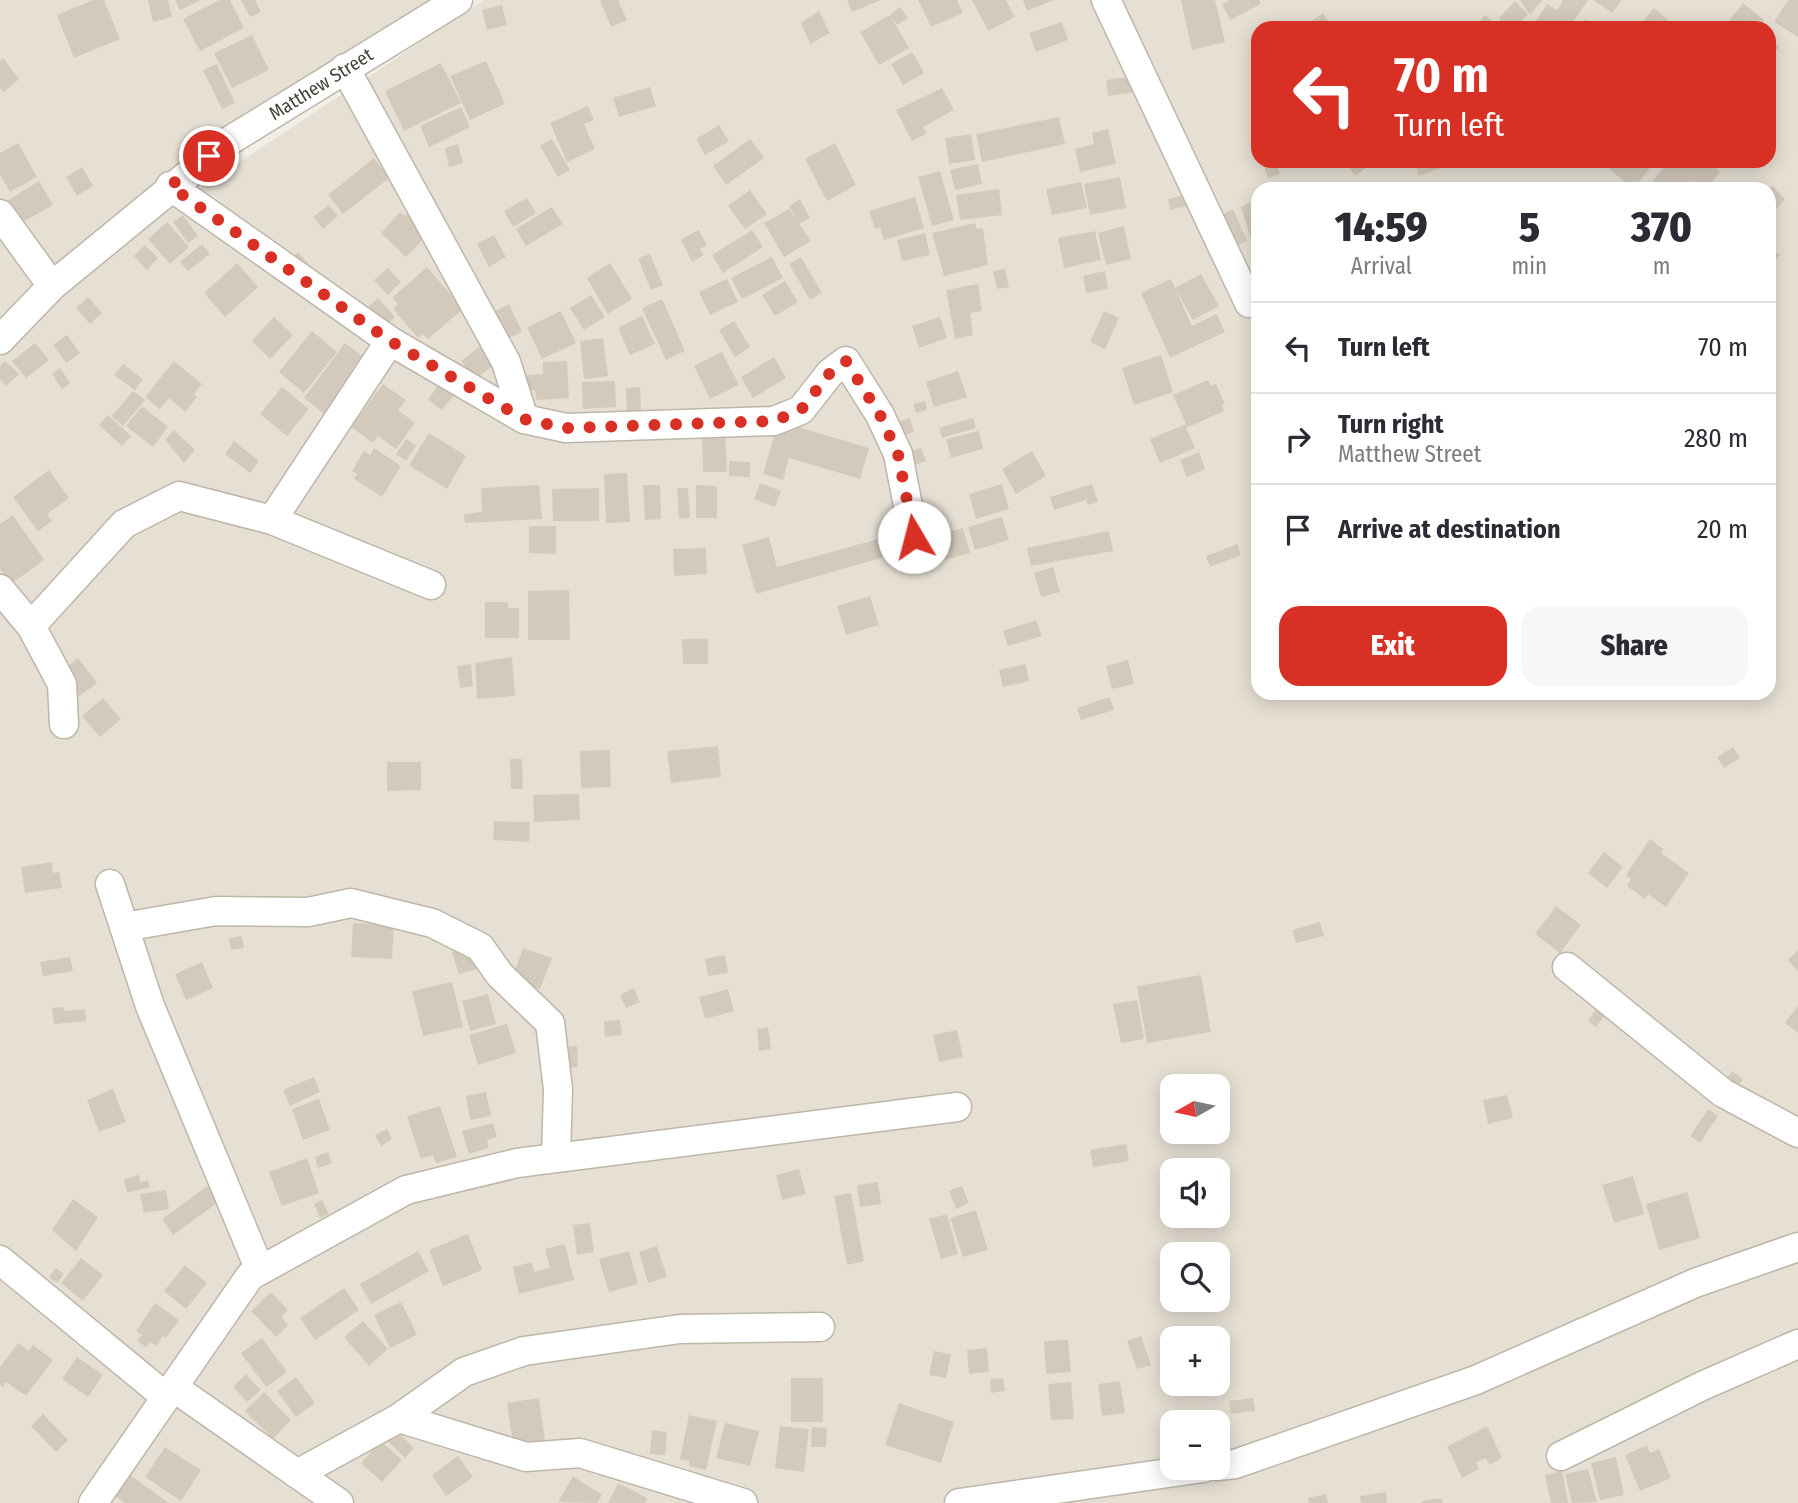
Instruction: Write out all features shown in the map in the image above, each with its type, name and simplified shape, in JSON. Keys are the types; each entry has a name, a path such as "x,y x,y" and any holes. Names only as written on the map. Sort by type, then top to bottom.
{"street":[{"name":"Matthew Street","path":"0,340 52,286 170,186 229,141 458,0"},
{"path":"1106,0 1249,303"},
{"path":"345,68 506,362 524,419"},
{"path":"170,186 390,341 524,419 566,428 774,421 801,410 830,373 846,361 880,415 898,454 914,537"},
{"path":"0,214 52,286"},
{"path":"272,520 390,341"},
{"path":"31,626 124,524 179,496 272,520 431,585"},
{"path":"0,589 31,626 62,684 64,724"},
{"path":"110,884 150,1006 198,1127 259,1268"},
{"path":"124,927 216,911 308,912 351,903 432,923 480,947 500,975 550,1023 558,1089 556,1158"},
{"path":"1567,967 1723,1093 1798,1133"},
{"path":"93,1503 250,1276 259,1268 406,1190 517,1163 957,1107"},
{"path":"1230,1465 1371,1419 1476,1380 1695,1283 1798,1247"},
{"path":"0,1260 170,1392 339,1503"},
{"path":"297,1474 399,1418 464,1372 524,1351 680,1329 820,1327"},
{"path":"1561,1456 1702,1386 1798,1344"},
{"path":"399,1418 526,1457 580,1453 743,1503"},
{"path":"959,1503 1160,1474"}],"shaded area":[{"path":"0,0 462,0 117,231 0,340"},
{"path":"484,0 1798,0 1798,1503 0,1503 0,358 113,246"}],"building":[{"path":"93,0 104,0 120,39 74,58 57,15"},
{"path":"148,0 168,0 172,17 153,22"},
{"path":"175,0 201,0 180,10"},
{"path":"220,0 230,0 244,28 200,51 183,19"},
{"path":"241,0 255,0 261,12 250,17"},
{"path":"600,0 618,0 627,20 611,27"},
{"path":"847,0 881,0 852,12"},
{"path":"918,0 957,0 963,13 931,27"},
{"path":"972,0 1006,0 1015,17 988,31"},
{"path":"1023,0 1054,0 1027,11"},
{"path":"1181,0 1215,0 1225,42 1192,50"},
{"path":"1230,0 1259,0 1261,4 1230,20 1222,4"},
{"path":"1520,0 1543,0 1530,15"},
{"path":"1563,0 1588,0 1574,21 1536,21 1547,4 1557,10"},
{"path":"1593,0 1622,0 1612,13"},
{"path":"1788,0 1798,0 1798,37 1775,21"},
{"path":"1515,1 1528,14 1522,21 1502,21 1499,18"},
{"path":"1743,3 1764,20 1763,21 1729,21"},
{"path":"502,5 507,25 487,30 482,10"},
{"path":"900,7 908,18 897,25 890,15"},
{"path":"1654,8 1669,21 1645,21"},
{"path":"819,11 830,33 810,44 801,23"},
{"path":"1323,13 1328,21 1311,21"},
{"path":"890,15 909,48 879,65 860,32"},
{"path":"1485,15 1493,21 1481,21"},
{"path":"1062,22 1068,40 1036,52 1029,33"},
{"path":"252,35 269,70 232,88 214,53"},
{"path":"912,52 924,73 903,85 891,64"},
{"path":"3,58 19,79 4,92 0,88 0,61"},
{"path":"486,61 505,104 470,120 450,76"},
{"path":"441,63 461,103 404,131 385,91"},
{"path":"217,64 235,103 222,109 203,70"},
{"path":"1133,76 1135,92 1108,96 1106,80"},
{"path":"650,87 656,106 619,117 613,98"},
{"path":"942,88 954,110 923,127 927,133 912,141 896,110"},
{"path":"588,106 594,120 584,124 595,149 567,162 550,123"},
{"path":"461,107 470,127 429,147 420,126"},
{"path":"1059,117 1065,144 982,162 976,134"},
{"path":"719,125 729,141 705,155 696,139"},
{"path":"1108,129 1116,164 1080,172 1075,149 1094,144 1092,133"},
{"path":"971,134 975,160 949,164 945,138"},
{"path":"552,139 570,170 558,177 540,146"},
{"path":"750,139 764,158 726,185 713,166"},
{"path":"18,143 37,177 10,192 0,174 0,153"},
{"path":"835,143 856,185 827,201 805,159"},
{"path":"458,144 463,163 449,167 445,148"},
{"path":"374,158 389,178 343,214 328,195"},
{"path":"978,164 982,184 955,190 950,170"},
{"path":"82,167 93,186 77,196 66,177"},
{"path":"1264,168 1278,168 1280,174 1268,178"},
{"path":"1349,168 1366,168 1355,176"},
{"path":"1416,168 1441,168 1419,176"},
{"path":"1608,168 1650,168 1639,182 1625,182"},
{"path":"1663,168 1715,168 1720,172 1712,182 1652,182"},
{"path":"940,171 954,220 932,226 918,177"},
{"path":"1120,177 1126,208 1090,215 1084,184"},
{"path":"39,181 53,205 21,223 8,200"},
{"path":"1081,182 1087,208 1052,215 1046,189"},
{"path":"999,189 1002,215 960,220 956,195"},
{"path":"750,190 767,214 745,229 728,206"},
{"path":"1776,190 1785,199 1776,209"},
{"path":"1184,195 1187,206 1170,210 1168,199"},
{"path":"915,197 924,228 884,240 880,228 875,229 869,211"},
{"path":"527,198 536,213 513,227 504,211"},
{"path":"800,199 810,218 799,224 789,206"},
{"path":"1251,202 1251,239 1241,207"},
{"path":"329,205 338,216 323,229 313,217"},
{"path":"552,207 563,224 526,246 516,229"},
{"path":"789,209 811,241 784,257 764,223"},
{"path":"1233,209 1247,241 1232,248 1218,216"},
{"path":"411,210 426,236 406,257 381,233 400,212 405,216"},
{"path":"183,215 198,236 188,243 173,222"},
{"path":"167,222 189,247 170,264 148,239"},
{"path":"975,223 977,229 983,228 988,265 944,276 932,233"},
{"path":"1124,226 1131,259 1106,265 1098,233"},
{"path":"699,230 707,245 700,249 704,255 692,262 681,239"},
{"path":"752,230 763,247 723,273 712,255"},
{"path":"1095,231 1101,260 1064,268 1058,238"},
{"path":"925,233 930,255 902,261 897,240"},
{"path":"494,235 506,257 489,267 477,244"},
{"path":"202,244 210,254 188,271 180,262"},
{"path":"145,245 158,258 147,270 134,256"},
{"path":"298,252 308,263 299,271 289,261"},
{"path":"650,254 663,285 651,290 638,258"},
{"path":"772,257 783,278 742,299 731,278"},
{"path":"801,257 822,293 810,300 789,264"},
{"path":"237,263 258,287 225,317 204,293"},
{"path":"610,263 632,299 608,314 587,278"},
{"path":"427,267 463,309 428,339 423,334 418,338 393,309 398,304 392,298"},
{"path":"388,268 401,282 388,295 374,280"},
{"path":"1005,269 1009,287 997,289 993,271"},
{"path":"1105,271 1108,289 1086,293 1083,276"},
{"path":"1201,274 1219,306 1193,320 1175,288"},
{"path":"727,279 738,302 710,315 699,292"},
{"path":"1171,279 1192,326 1217,314 1225,332 1170,358 1141,293"},
{"path":"785,281 798,302 775,316 762,295"},
{"path":"978,284 982,311 970,313 973,335 955,339 946,290"},
{"path":"591,295 605,317 584,330 570,308"},
{"path":"88,297 102,313 90,324 76,308"},
{"path":"378,298 395,317 383,328 366,309"},
{"path":"662,299 685,351 666,360 642,308"},
{"path":"509,304 522,332 501,341 489,314"},
{"path":"561,311 576,343 542,359 527,327"},
{"path":"1104,311 1119,318 1105,349 1090,342"},
{"path":"642,316 655,344 630,355 618,328"},
{"path":"274,317 293,335 270,359 252,341"},
{"path":"940,317 947,338 919,348 912,326"},
{"path":"734,321 750,347 735,357 719,330"},
{"path":"312,331 337,352 304,393 279,372"},
{"path":"67,335 80,353 66,363 53,345"},
{"path":"603,338 608,376 584,379 580,341"},
{"path":"35,343 49,360 26,378 12,361"},
{"path":"345,343 362,356 352,370 358,375 327,416 304,398"},
{"path":"483,344 497,363 475,379 461,361"},
{"path":"722,352 739,385 710,399 694,366"},
{"path":"1161,355 1173,392 1134,405 1122,368"},
{"path":"774,357 786,378 753,398 741,377"},
{"path":"5,361 19,374 6,386 0,379 0,366"},
{"path":"174,361 202,384 194,394 197,397 185,412 169,398 160,409 145,397"},
{"path":"567,361 569,398 536,400 535,390 528,391 527,375 543,374 543,362"},
{"path":"123,364 143,379 135,390 114,375"},
{"path":"60,368 70,383 62,389 52,374"},
{"path":"958,371 967,397 934,407 926,382"},
{"path":"1208,380 1211,386 1216,384 1225,404 1222,405 1224,411 1186,428 1195,448 1160,463 1150,439 1186,424 1173,395"},
{"path":"615,381 616,407 583,409 582,382"},
{"path":"440,382 455,394 442,410 428,400"},
{"path":"383,384 406,400 398,410 415,423 396,449 378,436 373,443 351,427"},
{"path":"282,387 309,409 287,436 260,414"},
{"path":"640,387 641,413 627,414 626,388"},
{"path":"133,391 145,400 123,426 112,416"},
{"path":"925,401 927,410 916,413 913,404"},
{"path":"142,406 168,427 153,447 126,426"},
{"path":"108,415 131,436 122,446 99,425"},
{"path":"910,418 914,432 896,437 892,423"},
{"path":"973,418 976,428 942,438 939,428"},
{"path":"778,421 869,448 860,479 789,458 783,480 763,474"},
{"path":"174,430 195,450 184,463 165,440"},
{"path":"979,431 983,449 951,458 946,439"},
{"path":"429,433 466,456 447,489 409,465"},
{"path":"725,434 727,472 703,472 702,435"},
{"path":"406,439 416,446 406,461 396,454"},
{"path":"234,441 259,461 250,473 225,454"},
{"path":"374,448 401,466 382,497 354,479 357,474 352,471 364,451 370,455"},
{"path":"921,448 926,461 909,467 904,454"},
{"path":"1032,451 1046,476 1016,494 1002,469"},
{"path":"1199,452 1205,469 1187,477 1180,460"},
{"path":"729,461 750,462 750,477 729,476"},
{"path":"49,470 69,498 47,514 52,521 38,531 13,497"},
{"path":"627,473 630,522 606,523 604,474"},
{"path":"760,483 781,491 775,507 754,499"},
{"path":"1002,484 1009,509 976,519 969,494"},
{"path":"1092,484 1098,502 1088,505 1086,500 1054,510 1050,497"},
{"path":"539,485 542,519 465,523 464,514 482,512 481,488"},
{"path":"643,485 660,485 661,519 645,520"},
{"path":"696,485 717,486 717,518 696,518"},
{"path":"599,488 599,521 553,521 552,489"},
{"path":"677,488 688,488 690,518 679,519"},
{"path":"13,515 44,560 11,584 0,569 0,524"},
{"path":"1002,517 1009,540 975,550 968,527"},
{"path":"529,526 556,526 556,554 529,553"},
{"path":"963,528 970,553 941,561 934,537"},
{"path":"1109,531 1113,551 1031,566 1027,548"},
{"path":"900,533 905,551 756,594 742,545 769,537 777,567"},
{"path":"1237,544 1241,555 1210,567 1206,556"},
{"path":"706,548 707,574 674,576 673,549"},
{"path":"1053,567 1060,592 1041,597 1034,573"},
{"path":"569,590 570,640 528,640 528,591"},
{"path":"870,596 879,625 846,635 837,606"},
{"path":"485,602 508,602 508,608 519,608 519,638 485,638"},
{"path":"1036,620 1042,636 1008,646 1003,631"},
{"path":"682,639 708,639 708,664 683,664"},
{"path":"512,657 515,696 477,699 475,663"},
{"path":"78,658 97,683 78,697 60,673"},
{"path":"1128,660 1134,684 1112,689 1106,666"},
{"path":"471,664 473,686 460,688 457,666"},
{"path":"1026,664 1029,681 1003,687 999,670"},
{"path":"1110,697 1114,710 1081,720 1077,708"},
{"path":"103,698 121,719 100,737 82,716"},
{"path":"718,746 721,777 671,783 667,751"},
{"path":"1733,747 1740,758 1724,768 1717,757"},
{"path":"610,750 611,787 581,788 580,751"},
{"path":"510,759 522,759 523,789 511,789"},
{"path":"387,762 421,762 421,790 387,791"},
{"path":"579,794 580,820 534,822 533,795"},
{"path":"494,821 530,822 529,842 493,840"},
{"path":"1650,839 1663,849 1661,853 1689,873 1666,907 1648,894 1645,899 1627,886 1631,879 1626,875"},
{"path":"1604,852 1623,867 1607,888 1588,873"},
{"path":"52,862 53,873 59,872 62,888 25,893 21,867"},
{"path":"1556,906 1581,925 1560,953 1535,934"},
{"path":"1320,922 1324,936 1296,943 1292,930"},
{"path":"353,923 394,925 392,959 351,957"},
{"path":"242,936 244,948 231,950 229,938"},
{"path":"470,947 477,969 459,974 452,952"},
{"path":"523,948 552,958 540,989 512,979"},
{"path":"1798,950 1798,971 1788,960"},
{"path":"725,955 728,973 708,976 705,959"},
{"path":"70,957 73,971 43,976 40,962"},
{"path":"202,962 213,988 186,1000 175,974"},
{"path":"1201,975 1211,1032 1147,1043 1137,986"},
{"path":"452,982 463,1027 423,1036 412,991"},
{"path":"634,988 640,1002 626,1008 620,995"},
{"path":"728,989 734,1011 705,1019 699,997"},
{"path":"488,994 496,1024 470,1031 462,1001"},
{"path":"1137,1000 1144,1039 1121,1043 1113,1004"},
{"path":"1798,1006 1798,1033 1785,1023"},
{"path":"63,1007 64,1011 85,1009 86,1021 54,1024 52,1008"},
{"path":"1597,1008 1606,1014 1596,1027 1588,1021"},
{"path":"620,1020 622,1035 605,1037 604,1021"},
{"path":"507,1024 516,1053 478,1065 469,1035"},
{"path":"768,1027 771,1049 759,1051 757,1029"},
{"path":"957,1030 963,1057 939,1062 933,1035"},
{"path":"577,1046 578,1067 563,1068 562,1047"},
{"path":"1732,1071 1743,1079 1734,1092 1723,1084"},
{"path":"314,1077 320,1092 290,1106 283,1090"},
{"path":"113,1089 126,1122 99,1132 87,1100"},
{"path":"486,1092 491,1116 470,1120 466,1096"},
{"path":"1507,1095 1513,1118 1488,1124 1483,1100"},
{"path":"319,1099 330,1130 303,1140 292,1109"},
{"path":"440,1106 457,1157 436,1163 433,1155 421,1159 407,1116"},
{"path":"1708,1109 1718,1116 1700,1143 1690,1136"},
{"path":"493,1123 497,1137 487,1140 489,1148 469,1154 462,1131"},
{"path":"387,1129 392,1139 381,1146 375,1135"},
{"path":"1126,1144 1129,1161 1093,1167 1090,1150"},
{"path":"328,1152 332,1163 318,1168 315,1157"},
{"path":"307,1158 319,1193 282,1206 269,1172"},
{"path":"799,1169 806,1194 782,1200 776,1175"},
{"path":"139,1175 140,1182 148,1180 150,1187 127,1193 124,1179"},
{"path":"1633,1176 1644,1214 1614,1223 1602,1185"},
{"path":"878,1182 881,1204 860,1207 857,1185"},
{"path":"209,1185 220,1201 173,1235 162,1219"},
{"path":"962,1186 969,1203 956,1209 949,1191"},
{"path":"166,1190 169,1209 144,1213 140,1194"},
{"path":"1687,1192 1700,1238 1659,1250 1646,1204"},
{"path":"851,1193 864,1261 847,1265 834,1196"},
{"path":"73,1199 98,1217 76,1251 52,1230"},
{"path":"322,1200 329,1214 320,1218 314,1204"},
{"path":"976,1210 988,1250 963,1257 950,1218"},
{"path":"947,1214 958,1254 941,1259 929,1219"},
{"path":"590,1223 594,1252 577,1255 573,1225"},
{"path":"468,1234 482,1270 443,1286 429,1250"},
{"path":"565,1244 574,1280 519,1294 513,1267 532,1262 534,1272 550,1268 545,1249"},
{"path":"657,1246 667,1277 648,1283 639,1252"},
{"path":"418,1251 429,1271 371,1304 360,1284"},
{"path":"629,1251 638,1284 609,1292 599,1259"},
{"path":"81,1258 103,1275 83,1301 61,1283"},
{"path":"185,1265 207,1283 186,1309 164,1291"},
{"path":"56,1268 64,1274 57,1283 49,1277"},
{"path":"344,1288 359,1310 315,1340 300,1318"},
{"path":"271,1292 288,1310 281,1317 288,1325 276,1337 251,1311"},
{"path":"401,1302 417,1335 390,1348 374,1315"},
{"path":"155,1303 179,1320 166,1338 163,1336 156,1346 150,1342 146,1347 137,1341 142,1335 136,1331"},
{"path":"363,1321 388,1349 369,1366 344,1337"},
{"path":"1141,1336 1151,1365 1137,1369 1127,1341"},
{"path":"262,1338 287,1372 266,1387 241,1353"},
{"path":"1068,1340 1071,1372 1046,1374 1044,1341"},
{"path":"18,1343 29,1351 33,1345 53,1360 26,1396 6,1382 3,1387 0,1385 0,1367"},
{"path":"987,1348 989,1372 969,1374 967,1350"},
{"path":"934,1351 951,1354 946,1378 929,1375"},
{"path":"77,1357 103,1375 88,1397 62,1379"},
{"path":"246,1374 261,1390 247,1402 233,1387"},
{"path":"296,1377 315,1403 296,1417 277,1391"},
{"path":"791,1378 823,1378 823,1422 791,1422"},
{"path":"1003,1378 1005,1391 991,1393 990,1379"},
{"path":"1120,1381 1125,1413 1102,1416 1098,1384"},
{"path":"1071,1382 1074,1419 1051,1420 1048,1384"},
{"path":"264,1392 291,1420 273,1439 245,1411"},
{"path":"539,1398 545,1440 513,1444 507,1403"},
{"path":"1253,1398 1255,1411 1231,1414 1229,1401"},
{"path":"899,1403 954,1422 941,1463 885,1445"},
{"path":"43,1414 68,1440 56,1452 31,1426"},
{"path":"689,1415 717,1421 706,1470 689,1466 690,1461 680,1459"},
{"path":"725,1423 759,1431 750,1466 716,1458"},
{"path":"780,1426 809,1429 804,1472 775,1468"},
{"path":"1487,1426 1502,1458 1489,1465 1486,1458 1476,1463 1479,1469 1462,1478 1447,1446"},
{"path":"812,1427 827,1428 826,1447 811,1447"},
{"path":"395,1429 414,1448 405,1458 386,1439"},
{"path":"652,1430 667,1432 665,1455 650,1454"},
{"path":"381,1441 402,1460 382,1482 361,1463"},
{"path":"1647,1445 1650,1453 1659,1449 1671,1478 1640,1491 1625,1455"},
{"path":"165,1447 201,1470 181,1501 145,1477"},
{"path":"458,1456 473,1477 446,1496 432,1475"},
{"path":"1616,1457 1624,1495 1600,1500 1591,1463"},
{"path":"1588,1469 1597,1502 1572,1503 1565,1474"},
{"path":"1562,1471 1568,1503 1551,1503 1545,1475"},
{"path":"127,1473 169,1503 125,1503 112,1494"},
{"path":"573,1476 602,1495 597,1503 558,1502"},
{"path":"618,1483 647,1498 645,1503 608,1503"},
{"path":"1386,1492 1387,1503 1361,1503 1360,1496"},
{"path":"1326,1494 1328,1503 1309,1503 1308,1498"},
{"path":"1442,1498 1443,1503 1422,1503 1422,1501"}],"route":[{"path":"209,156 170,186 390,341 524,419 566,428 774,421 801,410 830,373 846,361 880,415 898,454 907,488 914,537"}]}
